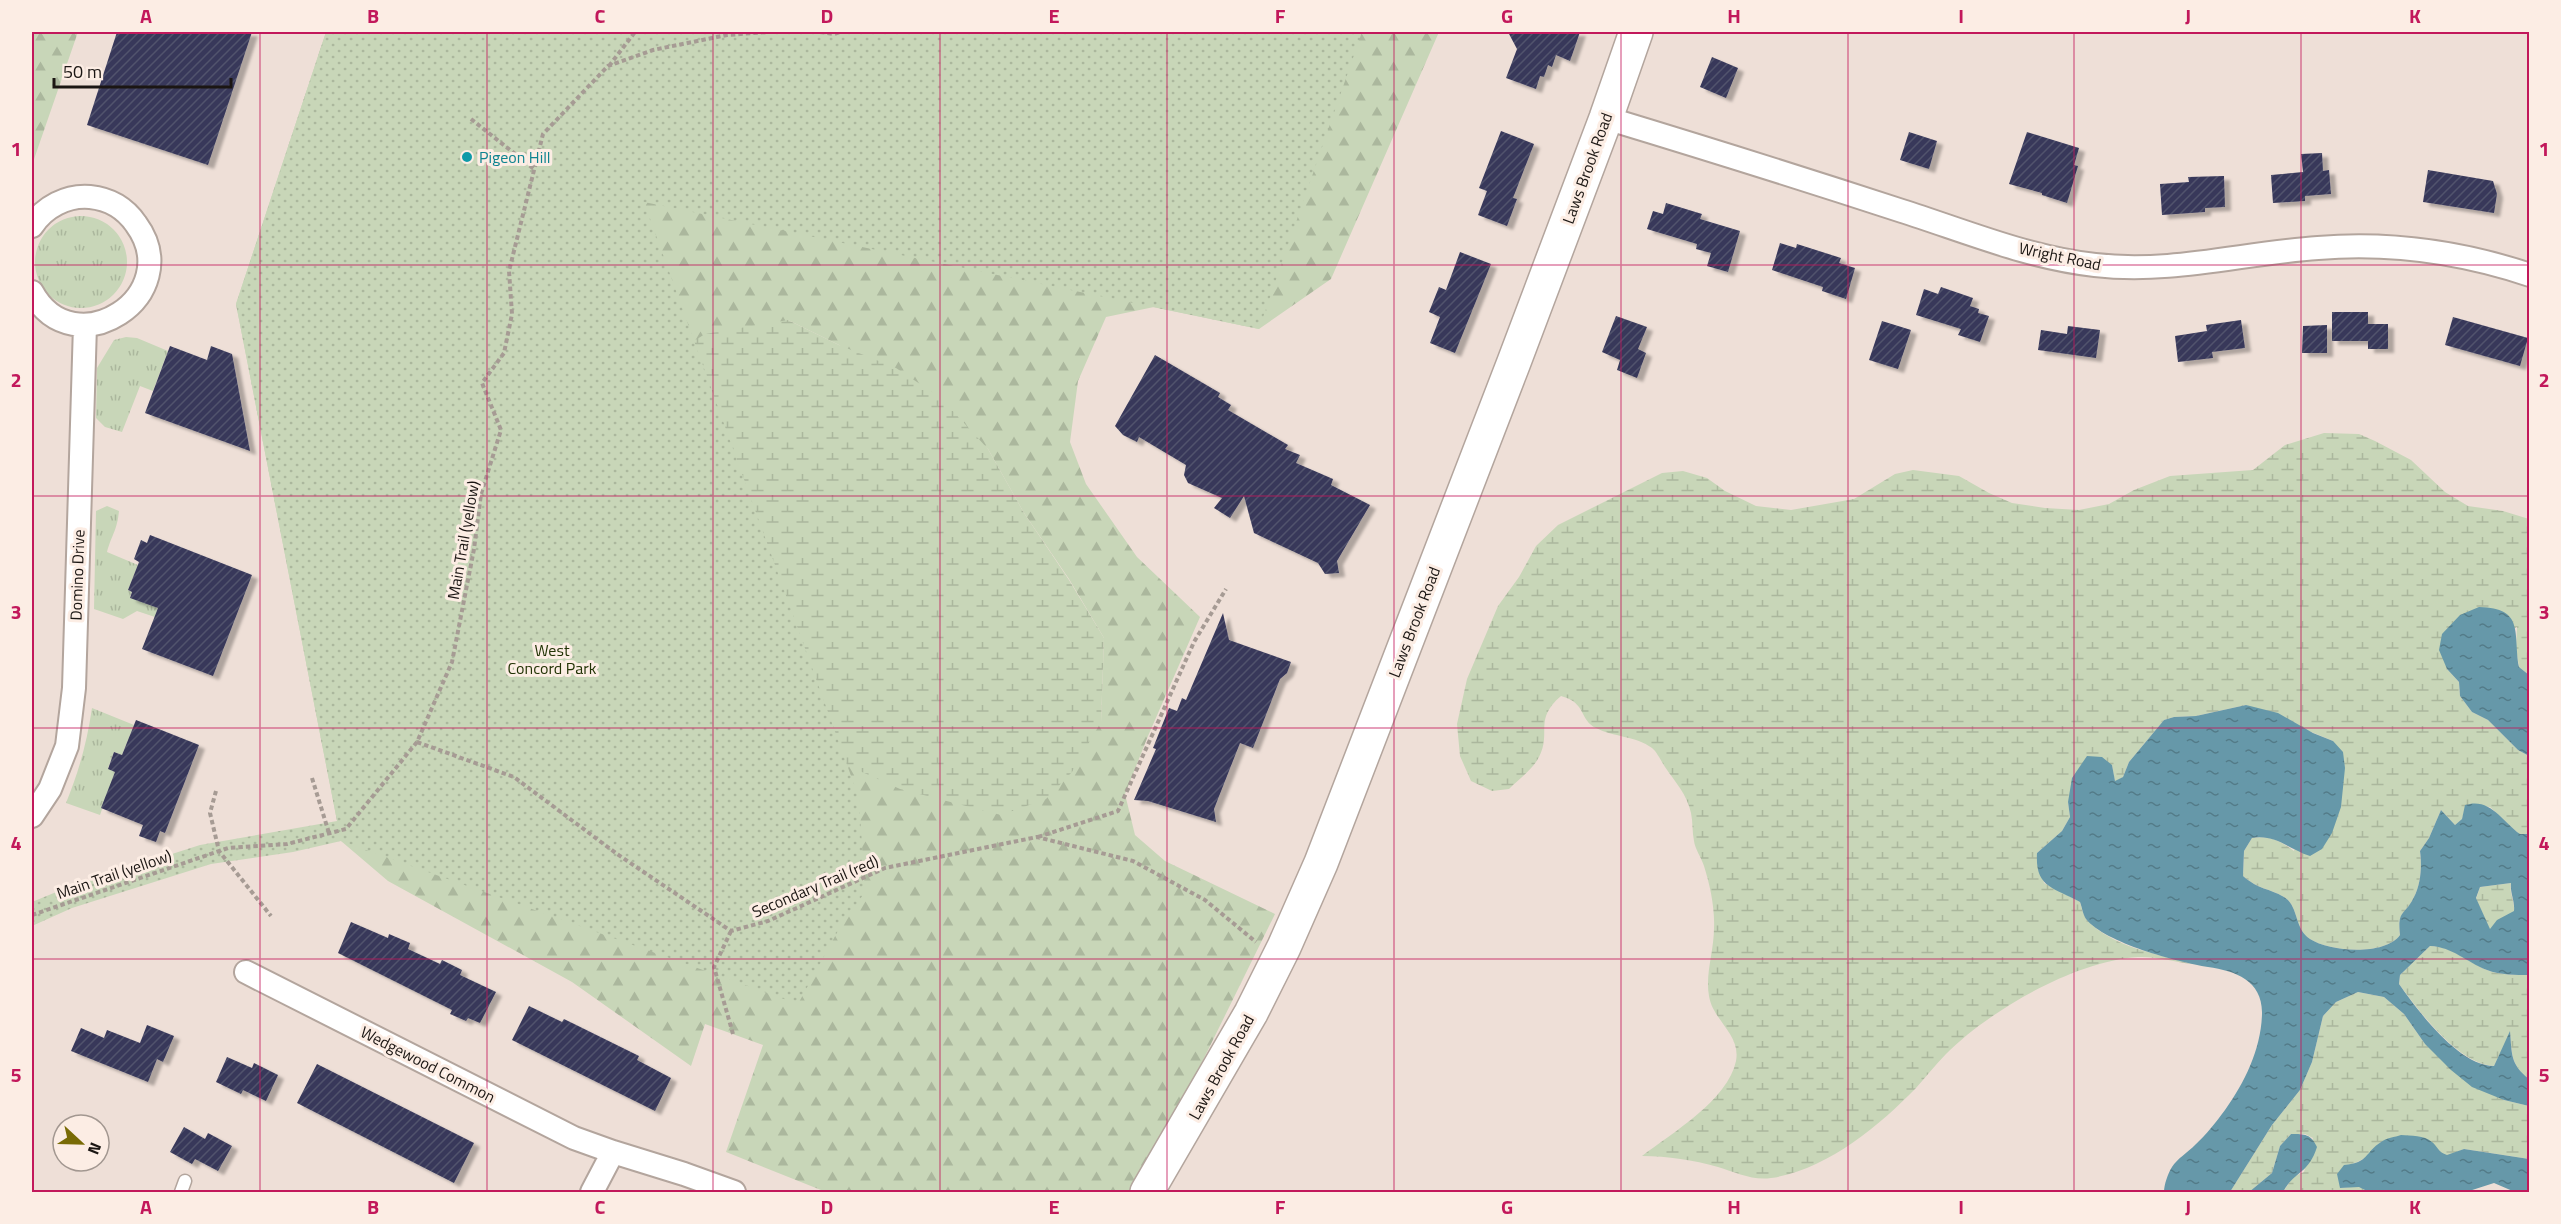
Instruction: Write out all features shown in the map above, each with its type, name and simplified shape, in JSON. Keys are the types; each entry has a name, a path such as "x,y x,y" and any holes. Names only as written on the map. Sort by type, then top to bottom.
{"street":[{"name":"Laws Brook Road","path":"1148,1192 1217,1075 1277,960 1341,813 1606,118 1636,32"},
{"name":"Wright Road","path":"1606,118 1751,162 2016,248 2093,265 2130,268 2173,267 2317,248 2372,246 2463,256 2529,275"},
{"path":"32,226 52,205 79,196 102,198 126,211 145,236 149,266 141,293 123,313 103,322 84,325 64,321 39,305 32,292"},
{"name":"Domino Drive","path":"32,816 50,789 67,746 74,688 84,325"},
{"name":"Wedgewood Common","path":"246,972 574,1138 734,1192"},
{"path":"592,1192 613,1152"}],"path":[{"path":"608,66 635,32"},
{"name":"Main Trail (yellow)","path":"32,915 228,848 287,844 346,829 417,742 452,662 474,549 481,494 501,430 482,383 504,353 512,314 509,271 543,134 608,66 652,50 727,35 768,32"},
{"path":"820,32 834,34 840,32"},
{"path":"471,119 534,169"},
{"path":"1037,837 1118,812 1194,642 1226,589"},
{"path":"417,742 514,777 617,854 731,931 714,967 733,1034"},
{"path":"312,778 329,833"},
{"path":"216,791 210,813 219,851 271,916"},
{"name":"Secondary Trail (red)","path":"731,931 768,921 885,868 1037,837 1133,861 1205,900 1277,960"}],"green space":[{"path":"32,32 78,32 32,165"},
{"name":"West Concord Park","path":"326,32 1439,32 1331,279 1259,329 1154,307 1106,317 1078,381 1070,442 1086,484 1137,557 1200,617 1125,794 1135,835 1165,861 1275,914 1175,1117 1128,1192 826,1192 726,1152 763,1045 705,1024 691,1066 572,982 388,881 341,841 236,304","holes":["788,320 839,345 988,449 1024,513 1069,579 1104,638 1101,722"]},
{"name":"West Concord Park","path":"326,32 1362,32 1259,329 644,202 859,798 865,892 839,929 798,1004 341,841 293,852 211,864 72,908 32,926 32,902 66,888 200,845 337,821 236,304"},
{"path":"81,216 99,219 114,229 124,244 127,262 124,280 114,295 99,305 81,308 63,305 48,295 38,280 35,262 38,244 48,229 63,219"},
{"path":"788,320 839,345 896,368 941,398 988,449 1024,513 1104,638 1101,722 1072,772 1046,799 1001,815 900,789 739,717 648,370 705,334"},
{"path":"126,337 137,338 168,351 153,391 140,386 122,432 105,427 96,418 97,368 114,340"},
{"path":"2324,433 2359,434 2411,460 2445,492 2468,506 2503,511 2529,519 2529,675 2519,667 2516,648 2517,627 2447,669 2459,682 2460,696 2472,712 2488,720 2518,750 2529,756 2529,834 2520,835 2490,807 2466,805 2462,819 2455,825 2441,810 2429,838 2420,851 2420,880 2411,903 2402,914 2400,935 2393,942 2370,949 2330,947 2305,935 2289,901 2243,876 2244,851 2252,838 2264,837 2274,840 2294,851 2333,741 2246,705 2196,716 2164,720 2129,762 2123,777 2115,782 2112,765 2068,802 2070,817 2062,831 2037,853 2044,883 2080,902 2087,920 2097,929 2122,943 2192,964 2145,957 2113,961 2061,978 2035,990 2009,1005 1964,1037 1901,1103 1868,1132 1812,1166 1764,1179 1744,1176 1690,1160 1642,1156 1711,1102 1731,1075 1736,1061 1736,1051 1731,1035 1716,1013 1709,996 1708,979 1714,928 1712,897 1704,866 1695,844 1692,816 1687,800 1656,752 1639,741 1591,725 1579,707 1569,699 1561,696 1553,704 1545,719 1543,748 1539,757 1509,789 1492,791 1471,781 1460,756 1457,724 1467,679 1498,606 1519,577 1536,546 1558,525 1662,473 1683,471 1707,478 1725,491 1756,506 1791,510 1854,499 1895,474 1913,470 1959,476 2012,503 2079,510 2109,504 2134,490 2170,476 2253,470 2285,445"},
{"path":"107,506 119,511 116,528 107,552 138,565 128,590 132,592 130,597 158,608 155,617 137,611 123,619 94,609 96,511"},
{"path":"92,708 134,725 122,755 114,752 108,768 115,772 100,815 66,803 82,756"},
{"path":"2511,883 2514,912 2490,930 2476,899 2480,887"},
{"path":"2430,946 2446,949 2492,972 2529,975 2529,1079 2516,1064 2511,1048 2510,1033 2494,1066 2480,1063 2453,1046 2428,1021 2399,984 2400,975"},
{"path":"2358,992 2384,997 2404,1014 2425,1044 2504,1100 2529,1106 2529,1159 2464,1149 2447,1156 2381,1142 2361,1160 2344,1166 2341,1188 2359,1186 2369,1192 2283,1192 2293,1177 2304,1172 2313,1138 2305,1134 2291,1134 2280,1146 2272,1173 2249,1192 2230,1192 2272,1125 2300,1090 2312,1062 2323,1016 2336,1002"}],"water":[{"path":"2479,607 2494,608 2504,612 2514,625 2519,667 2529,675 2529,756 2518,750 2488,720 2472,712 2460,696 2459,682 2447,669 2439,650 2442,634 2460,615"},
{"path":"2246,705 2278,713 2313,733 2333,741 2343,752 2345,768 2341,807 2332,833 2322,849 2310,856 2275,840 2260,837 2252,838 2244,851 2243,876 2289,901 2305,935 2330,947 2370,949 2393,942 2400,935 2402,913 2411,903 2420,880 2420,851 2429,838 2441,810 2455,825 2462,819 2465,805 2482,804 2489,807 2520,834 2529,834 2529,975 2492,972 2446,949 2430,946 2400,975 2399,984 2440,1035 2467,1057 2481,1064 2494,1066 2510,1031 2515,1063 2529,1079 2529,1106 2504,1100 2472,1087 2425,1044 2404,1014 2384,997 2358,992 2336,1002 2323,1016 2312,1062 2300,1090 2272,1125 2230,1192 2164,1192 2166,1179 2172,1167 2214,1124 2232,1099 2251,1065 2261,1027 2262,1014 2258,993 2246,980 2228,971 2179,961 2143,950 2095,928 2086,919 2080,902 2054,889 2043,880 2037,865 2037,853 2062,831 2070,817 2068,802 2072,778 2087,756 2102,757 2112,765 2115,781 2123,777 2129,762 2164,720 2196,716","holes":["2511,883 2514,911 2497,920 2490,929 2476,898 2480,887"]},
{"path":"2291,1134 2307,1136 2315,1143 2317,1147 2310,1163 2283,1192 2249,1192 2272,1173 2280,1146"},
{"path":"2401,1135 2425,1138 2447,1155 2464,1149 2529,1159 2529,1192 2515,1192 2494,1183 2466,1192 2369,1192 2359,1187 2340,1188 2337,1174 2344,1165 2358,1162 2383,1141"}],"building":[{"path":"117,32 252,32 208,165 87,125"},
{"path":"1508,32 1580,32 1570,61 1556,55 1552,67 1548,65 1544,77 1540,76 1536,89 1506,78 1517,49"},
{"path":"1712,57 1738,68 1726,98 1700,87"},
{"path":"1501,131 1534,144 1513,198 1517,199 1507,226 1478,215 1487,191 1479,188"},
{"path":"1909,132 1937,141 1929,169 1900,160"},
{"path":"2027,132 2079,148 2074,165 2078,166 2067,203 2009,184"},
{"path":"2322,153 2323,171 2329,170 2331,194 2305,196 2305,201 2273,203 2271,175 2303,172 2301,154"},
{"path":"2428,170 2493,181 2497,194 2494,213 2423,202"},
{"path":"2224,176 2225,207 2205,208 2205,212 2162,215 2160,184 2189,182 2188,177"},
{"path":"1666,203 1702,214 1700,219 1740,231 1728,272 1707,266 1711,253 1696,249 1697,244 1647,229 1653,211 1663,214"},
{"path":"1780,243 1796,248 1797,244 1841,258 1839,263 1855,268 1846,299 1822,291 1823,287 1772,270"},
{"path":"1460,252 1491,264 1455,353 1430,343 1440,317 1429,312 1439,287 1446,290"},
{"path":"1941,287 1973,298 1970,306 1979,309 1978,313 1989,316 1980,342 1958,335 1961,329 1916,315 1924,289 1938,294"},
{"path":"2332,312 2368,312 2368,324 2388,324 2388,349 2368,349 2368,341 2332,341"},
{"path":"1616,316 1647,327 1638,349 1646,353 1637,378 1617,370 1620,360 1602,352"},
{"path":"2453,317 2528,338 2520,366 2445,345"},
{"path":"2241,320 2245,348 2212,352 2213,358 2178,362 2175,336 2207,331 2206,325"},
{"path":"1882,321 1911,330 1898,369 1869,360"},
{"path":"2327,325 2327,353 2302,353 2303,326"},
{"path":"2068,326 2100,330 2096,358 2038,350 2041,330 2067,334"},
{"path":"170,346 207,360 211,346 232,354 250,451 145,413"},
{"path":"1155,355 1220,393 1218,397 1231,405 1228,410 1288,445 1285,449 1300,455 1296,463 1333,479 1331,485 1370,505 1337,561 1339,573 1325,574 1318,563 1254,533 1244,496 1230,518 1214,508 1222,498 1188,483 1184,475 1186,465 1139,437 1137,442 1123,435 1115,426"},
{"path":"150,535 252,575 213,676 142,649 158,608 130,598 132,592 128,590 139,562 134,559 141,540 147,543"},
{"path":"1223,613 1229,640 1291,662 1287,673 1280,679 1253,748 1240,743 1214,809 1216,822 1148,801 1134,800 1156,749 1153,748 1169,708 1177,711 1182,698 1186,700"},
{"path":"136,720 199,745 165,833 160,831 156,842 139,836 143,825 101,808 115,772 108,769 114,752 122,755"},
{"path":"351,922 388,938 389,934 410,943 408,949 440,964 442,960 462,970 460,975 496,992 480,1023 468,1018 466,1021 450,1014 452,1010 338,953"},
{"path":"529,1006 562,1022 564,1019 639,1056 637,1060 671,1078 655,1111 512,1040"},
{"path":"147,1025 174,1036 163,1062 157,1059 148,1082 71,1051 81,1028 104,1038 107,1030 140,1043"},
{"path":"227,1057 252,1068 254,1063 278,1075 266,1101 243,1090 241,1094 216,1082"},
{"path":"317,1064 474,1143 454,1183 297,1103"},
{"path":"184,1127 205,1139 208,1133 232,1146 218,1171 195,1159 192,1164 170,1152"}],"place":[{"name":"Pigeon Hill","path":"467,157"}]}
